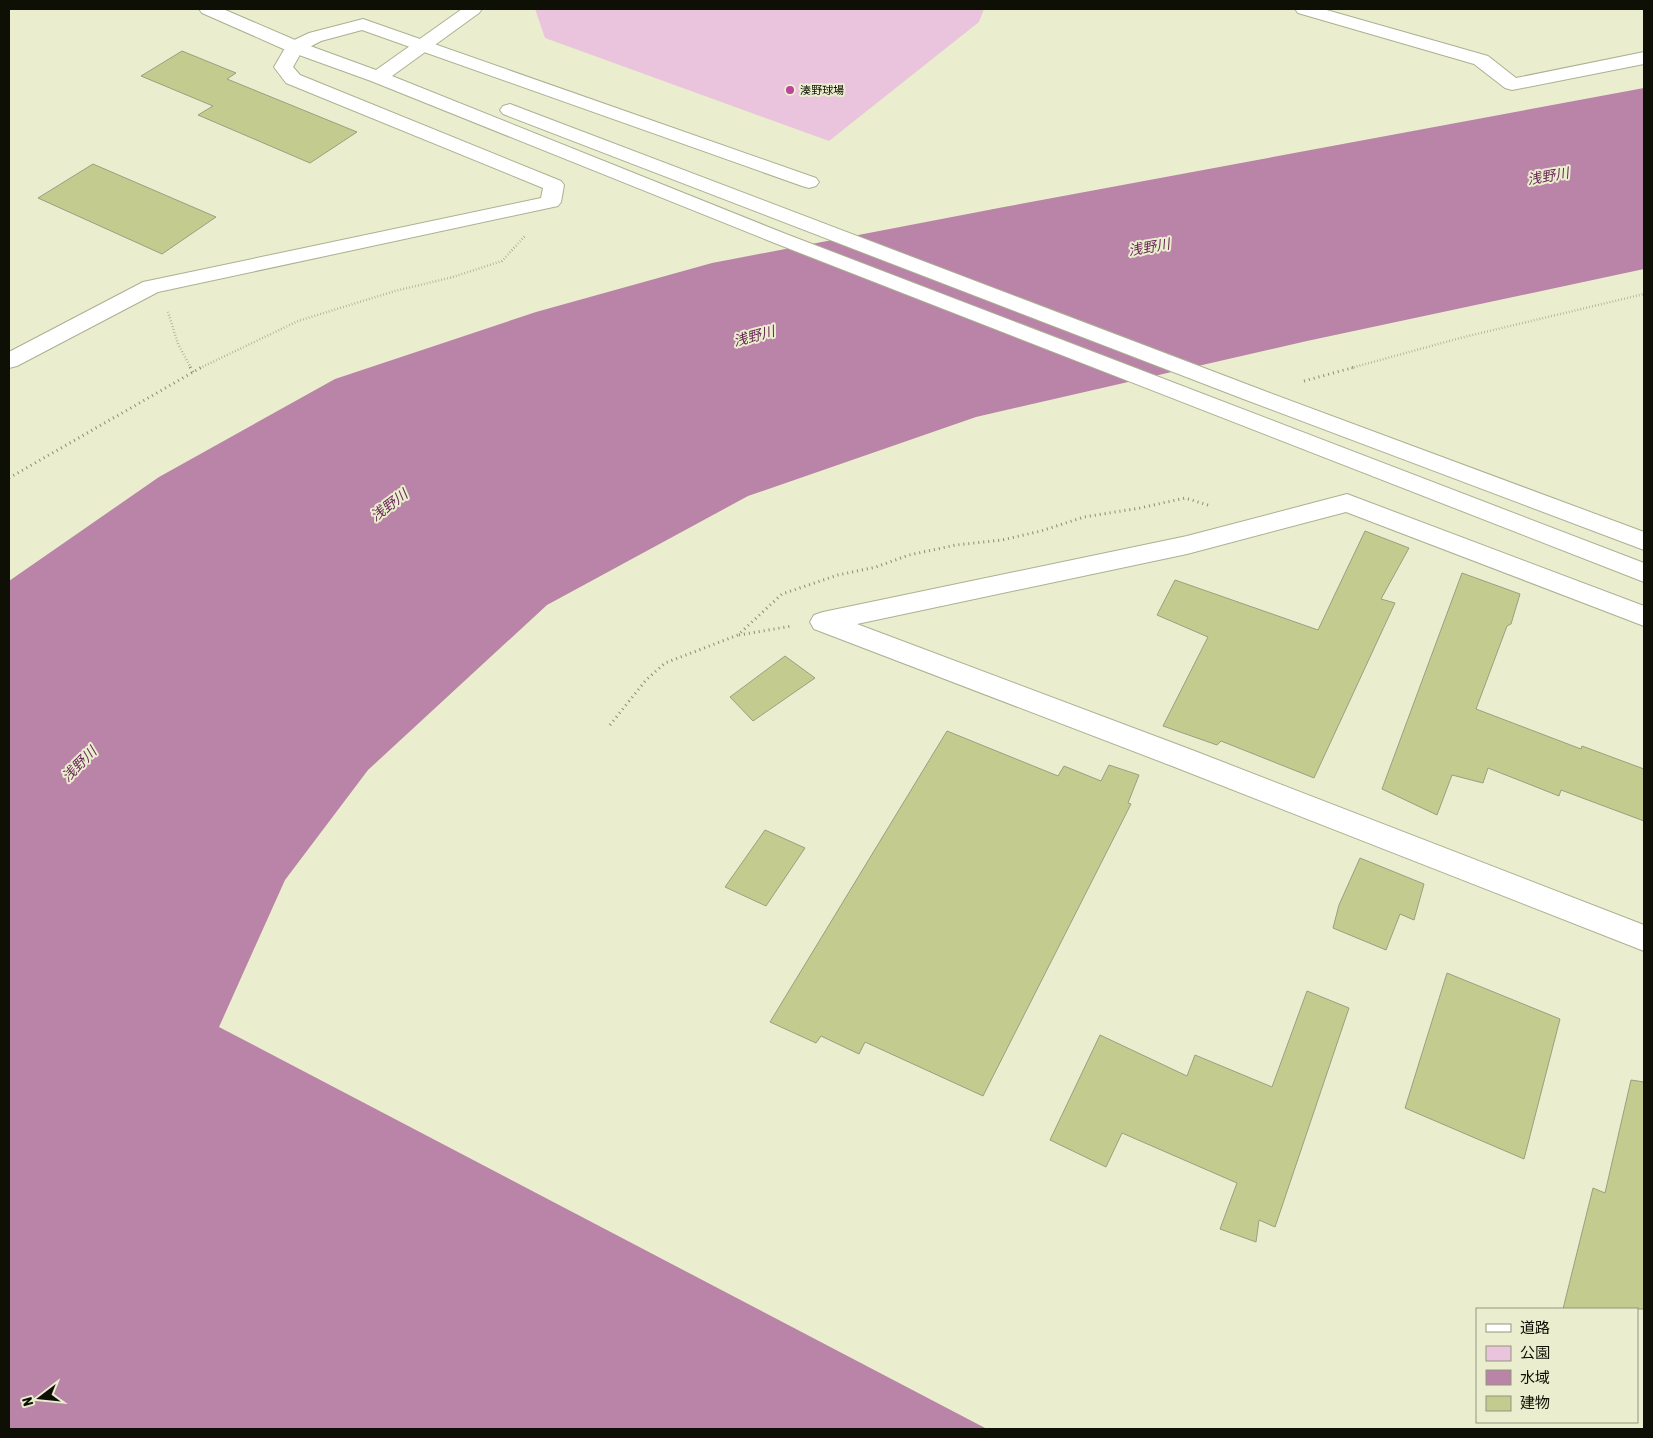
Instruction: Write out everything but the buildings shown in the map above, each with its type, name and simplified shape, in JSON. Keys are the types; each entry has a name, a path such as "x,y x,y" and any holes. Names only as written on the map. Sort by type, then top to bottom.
{"street":[{"path":"208,9 295,47 378,77 779,238 1644,573"},
{"path":"224,9 394,66 1254,395 1644,541"},
{"path":"378,77 473,9"},
{"path":"1304,9 1481,60 1512,84 1644,58"},
{"path":"9,362 151,287 551,202 554,185 293,78 283,67 295,47 315,38 363,24 424,44 809,182"},
{"path":"823,622 1187,545 1347,503 1644,616"},
{"path":"823,622 1182,758 1644,938"}],"path":[{"path":"9,478 193,372 249,343 298,322 395,291 453,277 502,261 530,230 522,208"},
{"path":"162,284 178,344 193,372"},
{"path":"1254,395 1460,338 1644,294"},
{"path":"738,635 772,628 823,622"}],"green space":[{"name":"湊野球場","path":"535,9 984,9 979,22 829,141 545,38"}],"water":[{"name":"浅野川","path":"1644,88 1644,269 1307,341 976,417 748,496 547,605 368,770 285,880 219,1027 987,1429 9,1429 9,581 159,477 335,379 536,312 712,263"}],"place":[{"name":"湊野球場","path":"790,90"}]}
